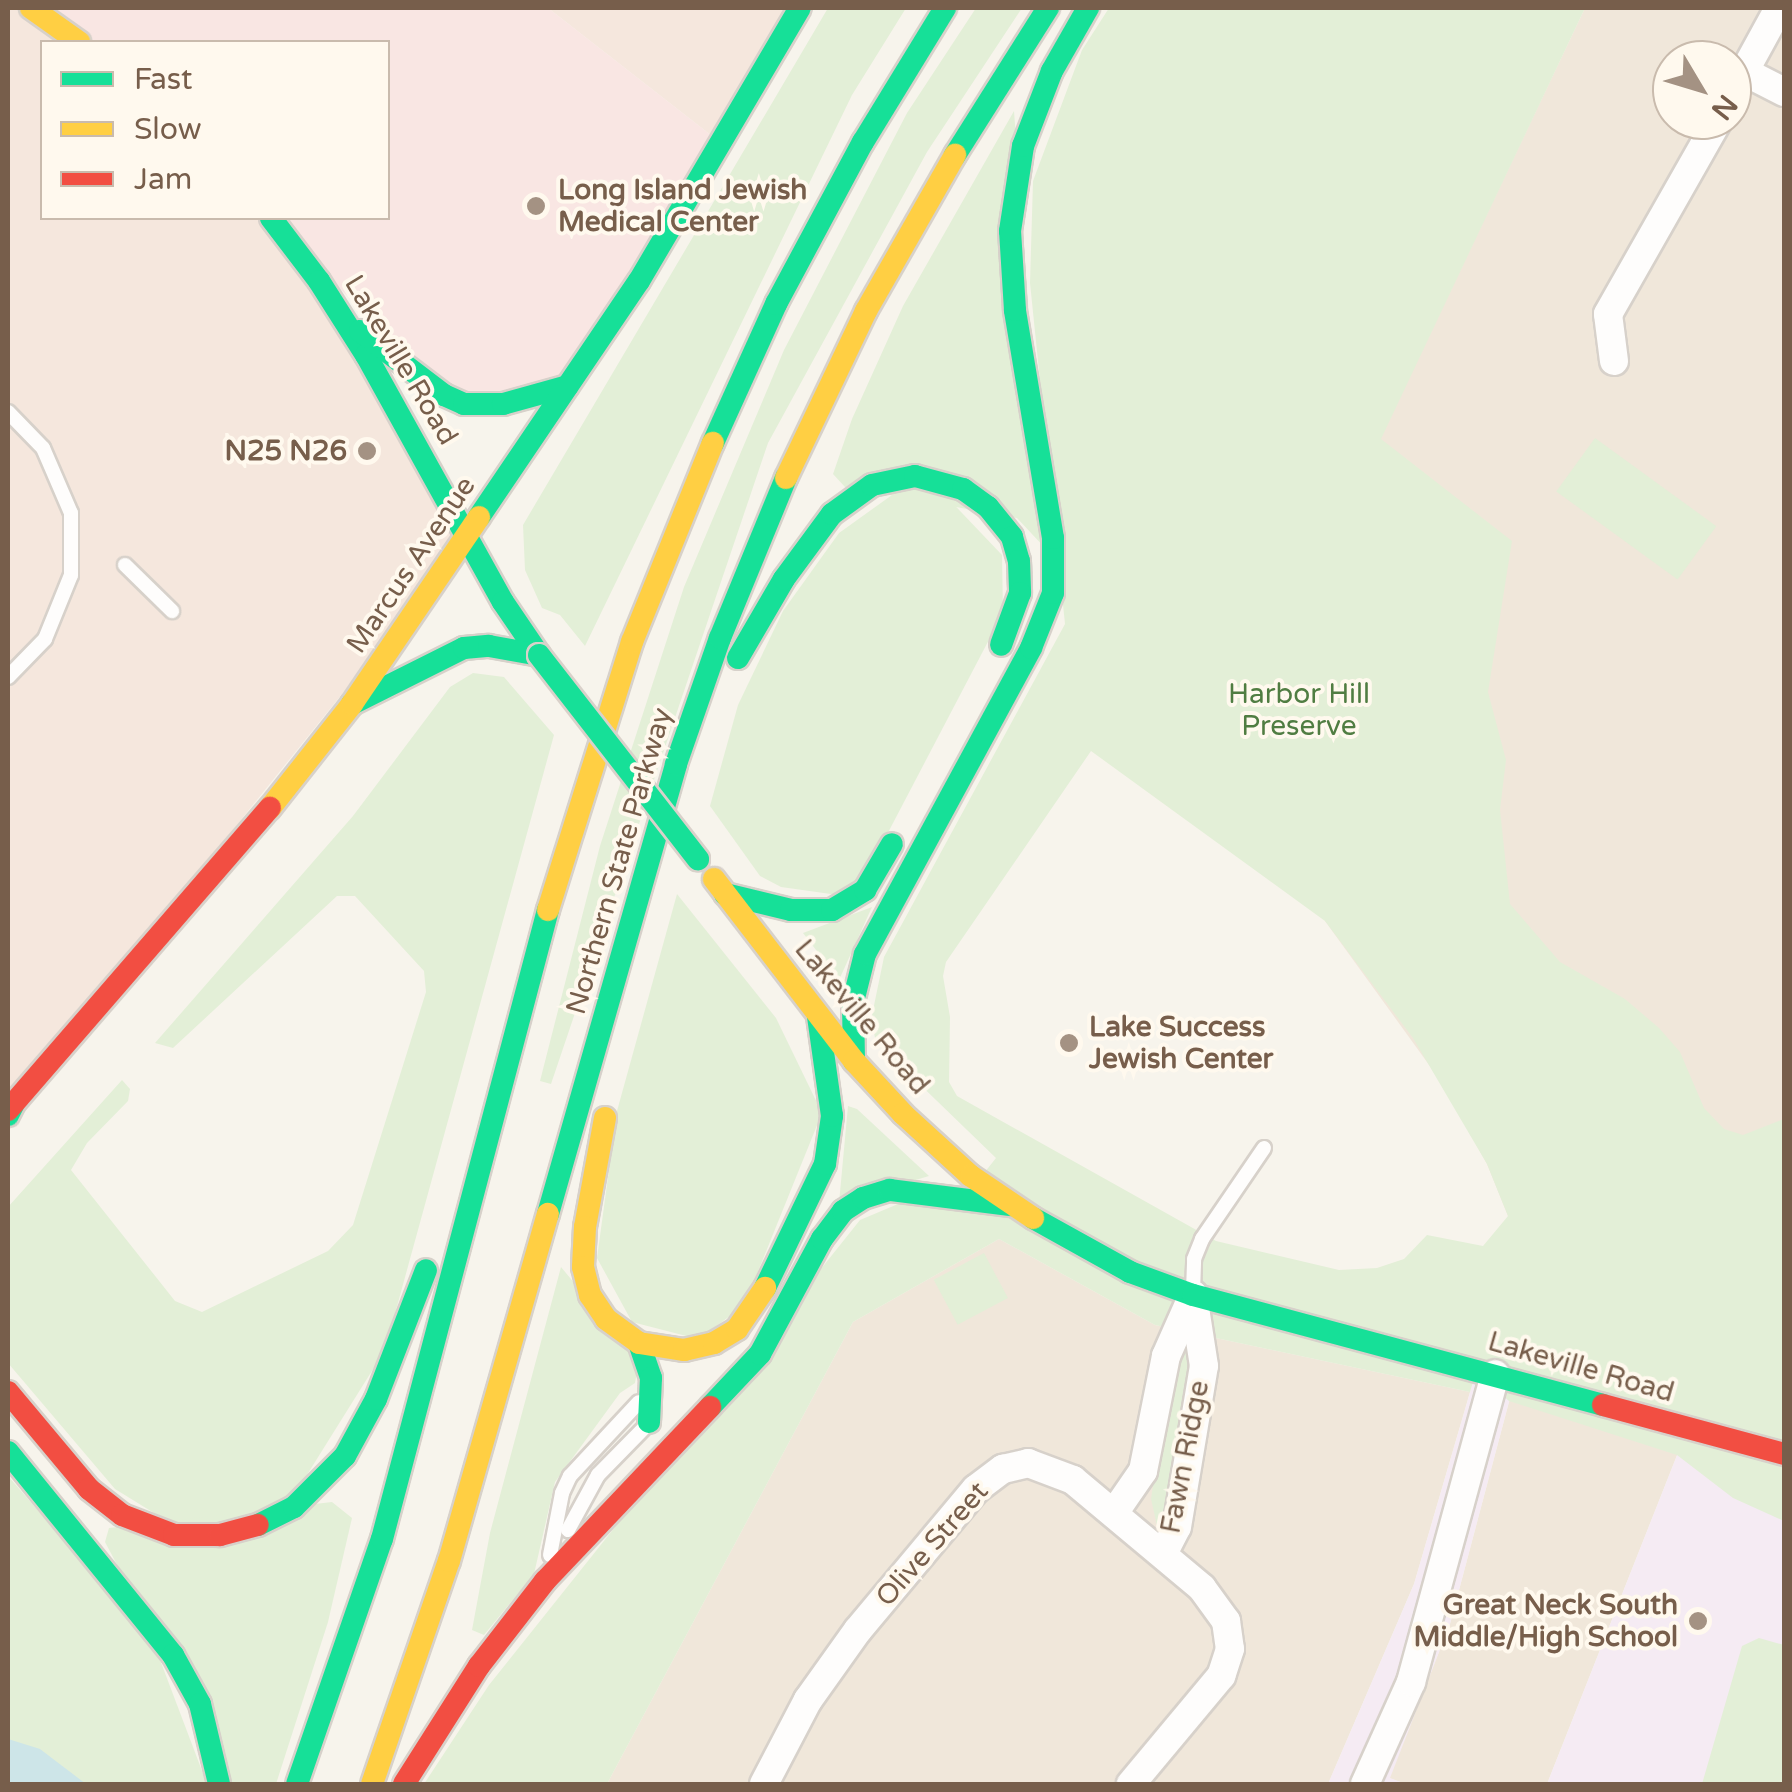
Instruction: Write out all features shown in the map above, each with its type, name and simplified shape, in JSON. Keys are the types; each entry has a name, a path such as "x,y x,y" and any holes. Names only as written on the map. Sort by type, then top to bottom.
{"main road":[{"path":"31,8 76,40"},
{"name":"Marcus Avenue","path":"9,1110 234,853 352,704 468,538 663,243 800,8"},
{"name":"Northern State Parkway","path":"297,1784 382,1538 562,855 665,555 776,304 864,142 945,8"},
{"name":"Northern State Parkway","path":"372,1784 454,1543 676,764 753,556 828,388 941,177 1048,8"},
{"path":"854,1061 853,1002 865,954 1036,638 1053,593 1053,538 1013,296 1010,230 1023,146 1052,71 1088,8"},
{"name":"Lakeville Road","path":"272,220 342,317 503,602 539,656 854,1061 936,1146 1010,1205 1095,1255 1194,1295 1784,1454"},
{"path":"342,317 444,395 464,404 502,404 568,386"},
{"path":"676,764 811,541 842,505 886,480 916,476 952,483 988,506 1012,538 1019,560 1018,604 986,672"},
{"path":"352,704 464,648 489,646 539,656"},
{"path":"725,894 806,911 844,905 865,890 906,818"},
{"path":"637,994 649,856"},
{"path":"610,1098 592,1180 583,1268 597,1308 616,1329 639,1343 669,1350 700,1348 726,1337 754,1308 810,1198 829,1148 831,1108 818,1016"},
{"path":"8,1392 89,1489 111,1508 146,1527 174,1534 220,1535 265,1524 294,1507 332,1472 368,1417 502,1082"},
{"path":"404,1784 488,1654 545,1580 736,1382 770,1338 829,1228 853,1204 877,1193 902,1190 1010,1205"},
{"path":"639,1343 649,1367 650,1422"},
{"path":"650,1422 683,1398 736,1382"},
{"path":"8,1452 173,1655 200,1704 219,1784"}],"street":[{"path":"1752,58 1780,8"},
{"path":"1752,86 1784,92"},
{"path":"1614,360 1608,314 1707,140"},
{"name":"Fawn Ridge","path":"1114,1514 1143,1471 1166,1356 1194,1295"},
{"name":"Fawn Ridge","path":"1163,1554 1177,1527 1204,1366 1194,1295"},
{"path":"1365,1784 1411,1682 1495,1374"},
{"name":"Olive Street","path":"764,1784 800,1715 840,1652 990,1477 1015,1465 1043,1465 1073,1480 1163,1554 1220,1608 1230,1649 1221,1676 1131,1784"}],"lane":[{"path":"8,412 43,448 71,513 71,574 44,639 8,677"},
{"path":"125,566 172,611"},
{"path":"1194,1295 1194,1259 1202,1239 1264,1148"},
{"path":"545,1580 562,1493 570,1476 650,1390"},
{"path":"545,1580 585,1494 650,1422"}],"shaded area":[{"path":"8,8 28,8 74,40 40,40 40,220 272,220 468,537 8,1110"},
{"name":"Long Island Jewish Medical Center","path":"31,8 548,8 721,143 568,386 444,395 273,220 390,220 390,40 76,40"},
{"path":"548,8 800,8 721,143"},
{"path":"1585,8 1784,8 1784,1425 1508,1216 1487,1164 1440,1080 1325,921 1380,439"},
{"path":"999,1239 1155,1325 1470,1392 1414,1584 1328,1784 607,1784 853,1322"},
{"name":"Great Neck South Middle/High School","path":"1476,1372 1514,1383 1450,1624 1390,1778 1406,1784 1328,1784 1414,1584"},
{"path":"1514,1383 1687,1430 1547,1784 1406,1784 1389,1778 1450,1624"},
{"name":"Great Neck South Middle/High School","path":"1687,1430 1784,1457 1784,1784 1547,1784"}],"green space":[{"path":"828,8 906,8 852,95 585,646 560,615 542,608 525,570 523,525"},
{"path":"976,8 1022,8 927,152 768,443 551,1084 540,1081 600,846 684,587 784,350 907,113"},
{"name":"Harbor Hill Preserve","path":"1109,8 1585,8 1381,439 1512,541 1488,692 1506,760 1500,810 1510,904 1560,962 1625,999 1659,1028 1680,1052 1704,1108 1724,1129 1743,1135 1784,1119 1784,1521 1733,1498 1677,1455 1509,1401 1476,1372 1470,1392 1155,1325 999,1239 853,1322 607,1784 424,1784 489,1685 860,1220 898,1204 954,1211 996,1158 876,1042 871,1020 884,957 1065,624 1030,283 1033,181 1082,50","holes":["1091,751 1325,921 1413,1038 1487,1164 1508,1216 1483,1246 1427,1235 1404,1259 1377,1268 1339,1270 1216,1241 957,1096 949,1082 950,1017 943,976 946,962"]},
{"path":"1014,111 1046,549 1017,518 845,487 833,474 852,419 903,306"},
{"path":"1595,438 1716,526 1678,580 1556,491"},
{"path":"899,490 942,492 1002,555 1003,613 870,867 845,896 781,887 760,876 710,806 738,705 783,611 839,533"},
{"path":"473,673 504,677 554,735 385,1350 295,1494 233,1523 167,1521 115,1489 8,1363 8,1207 122,1080 130,1089 128,1101 87,1143 71,1170 175,1301 202,1312 328,1251 353,1225 426,992 424,971 355,896 337,896 173,1048 155,1043 353,816 450,687"},
{"path":"677,894 776,1018 822,1113 744,1306 698,1339 632,1322 597,1258 617,1111"},
{"path":"872,907 839,980 803,933"},
{"path":"848,1106 857,1109 929,1176 839,1203"},
{"path":"984,1253 1008,1298 958,1325 934,1280"},
{"path":"561,1267 639,1361 635,1383 620,1393 555,1482 534,1574 484,1635 472,1630 490,1533"},
{"path":"1188,1339 1193,1352 1169,1513 1158,1530 1151,1499 1168,1384"},
{"path":"8,1476 154,1644 207,1784 8,1784"},
{"path":"332,1502 352,1518 328,1622 276,1784 233,1784 105,1542 109,1528"},
{"path":"1759,1638 1784,1645 1784,1784 1702,1784 1742,1646"}],"water":[{"path":"8,1739 40,1749 86,1784 8,1784"}],"traffic: fast":[{"path":"479,517 639,281 800,8"},
{"path":"713,443 776,304 863,142 945,8"},
{"path":"955,155 1048,8"},
{"path":"854,1061 853,1002 865,954 1031,648 1053,593 1053,538 1015,310 1010,231 1023,146 1052,71 1088,8"},
{"path":"273,220 319,281 366,355 503,602 539,655"},
{"path":"360,331 444,395 464,404 503,404 568,386"},
{"path":"738,658 784,579 832,514 872,485 915,476 963,489 988,507 1012,537 1019,561 1020,593 1001,645"},
{"path":"548,1214 676,764 720,638 786,478"},
{"path":"352,704 464,648 489,646 539,655"},
{"path":"539,655 698,859"},
{"path":"725,894 791,910 832,910 865,890 892,844"},
{"path":"297,1784 382,1539 548,910"},
{"path":"765,1288 825,1164 832,1116 818,1016"},
{"path":"8,1115 13,1105"},
{"path":"710,1407 760,1354 822,1239 843,1211 863,1198 890,1190 1009,1205"},
{"path":"1033,1218 1130,1272 1193,1295 1603,1405"},
{"path":"258,1525 294,1507 345,1456 376,1399 426,1270"},
{"path":"639,1343 651,1378 649,1422"},
{"path":"8,1452 173,1655 200,1704 219,1784"}],"traffic: slow":[{"path":"31,8 76,40"},
{"path":"786,478 866,311 955,155"},
{"path":"548,910 632,642 713,443"},
{"path":"270,808 352,704 479,517"},
{"path":"714,879 854,1061 903,1114 971,1176 1033,1218"},
{"path":"605,1118 585,1227 583,1267 590,1295 606,1319 639,1343 684,1350 714,1343 737,1329 765,1288"},
{"path":"372,1784 449,1561 548,1214"}],"traffic: jam":[{"path":"8,1110 270,808"},
{"path":"8,1392 89,1489 122,1515 174,1535 220,1535 258,1525"},
{"path":"1603,1405 1784,1454"},
{"path":"404,1784 479,1666 545,1581 710,1407"}],"place":[{"name":"Long Island Jewish Medical Center","path":"536,206"},
{"name":"N25 N26","path":"367,451"},
{"name":"Lake Success Jewish Center","path":"1069,1043"},
{"name":"Great Neck South Middle/High School","path":"1698,1621"}]}
